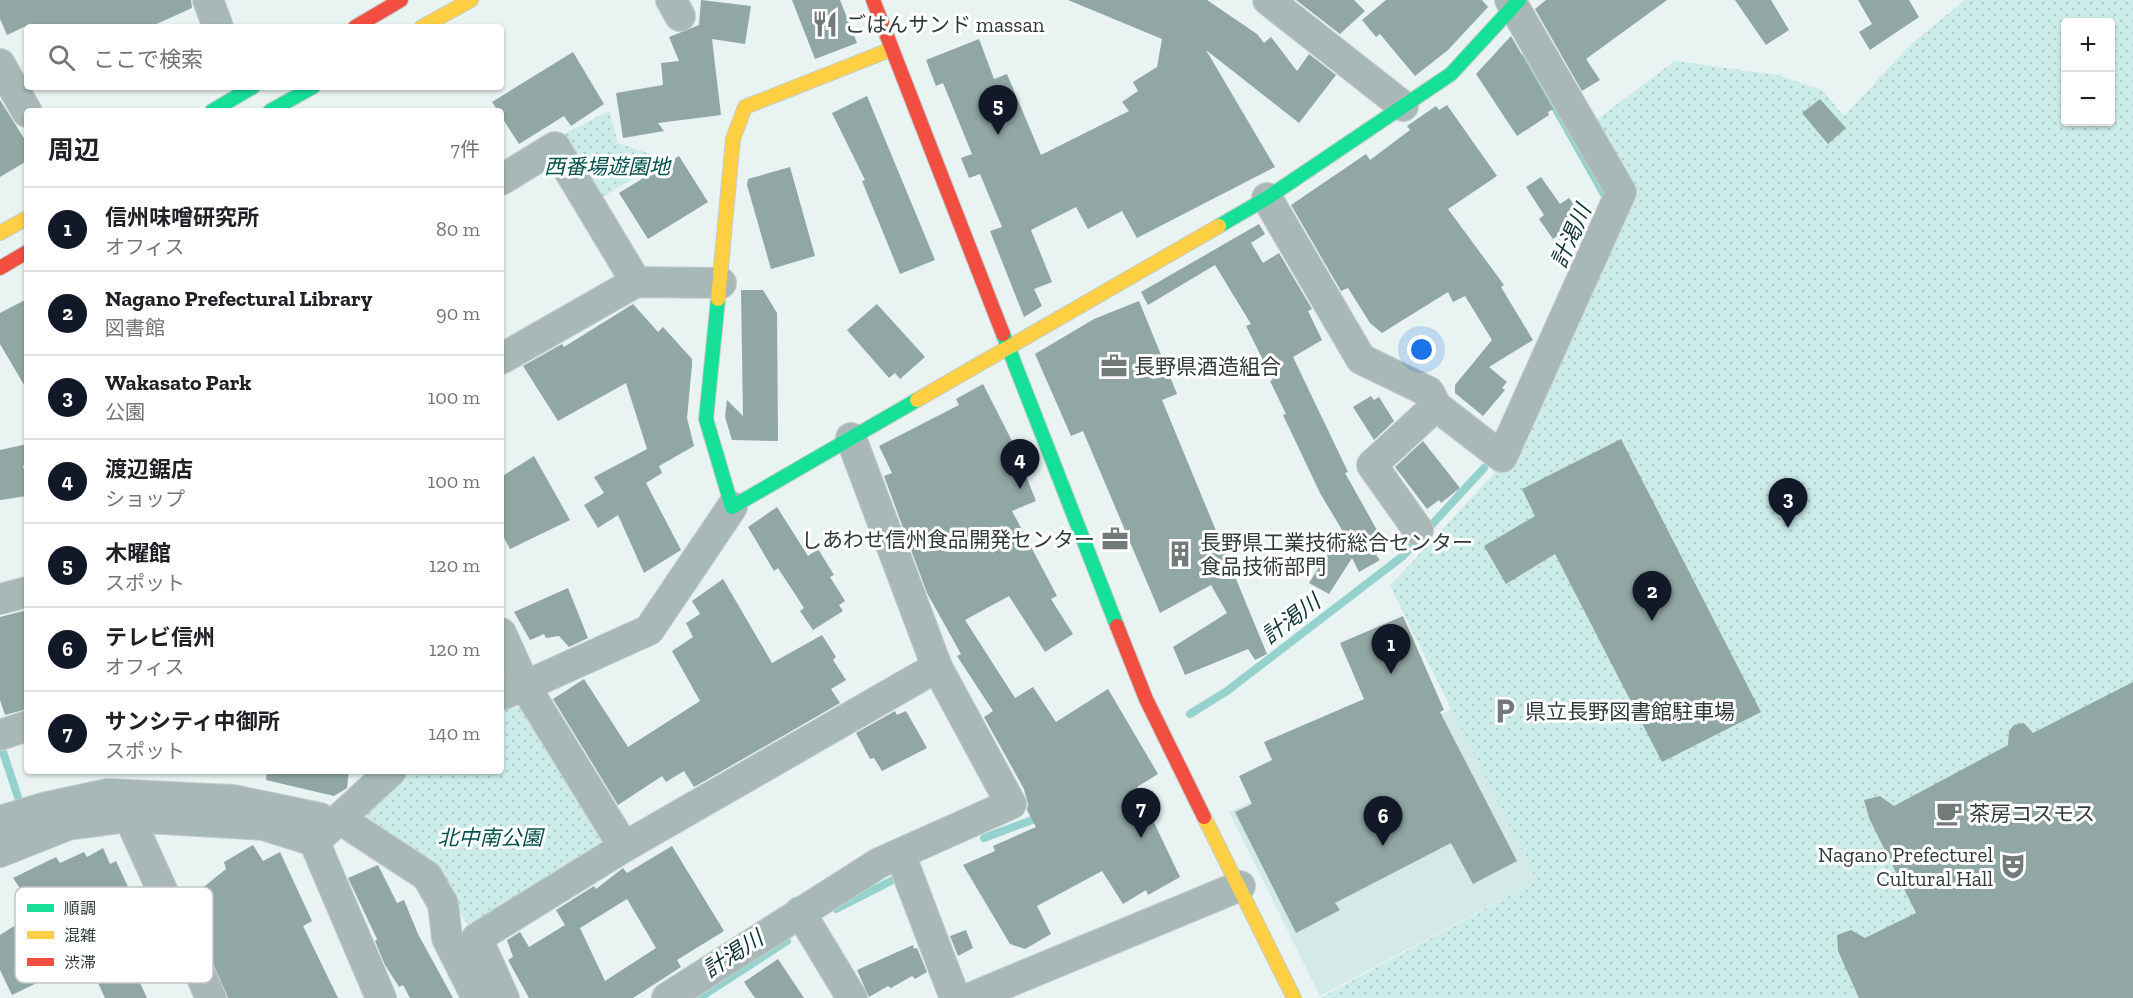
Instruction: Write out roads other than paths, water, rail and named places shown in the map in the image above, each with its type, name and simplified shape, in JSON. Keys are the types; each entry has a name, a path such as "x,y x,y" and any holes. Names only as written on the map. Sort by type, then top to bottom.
{"street":[{"path":"208,0 217,24"},
{"path":"360,24 401,0"},
{"path":"427,24 471,0"},
{"path":"873,0 1146,699 1294,998"},
{"path":"1268,0 1403,106"},
{"path":"513,691 649,630 732,507 1267,198 1451,74 1515,2 1556,84 1621,192 1502,457 1436,406 1429,392 1362,359 1267,198"},
{"path":"732,507 706,419 721,283 733,139 745,107 892,49"},
{"path":"0,64 25,108"},
{"path":"275,108 308,90"},
{"path":"218,108 247,94"},
{"path":"504,178 555,147 636,282"},
{"path":"0,233 24,220"},
{"path":"0,268 24,254"},
{"path":"504,357 636,282 721,283"},
{"path":"1418,530 1372,465 1436,406"},
{"path":"667,998 879,863 1011,804 937,667 851,438"},
{"path":"0,599 24,592"},
{"path":"504,648 513,691 624,847"},
{"path":"504,998 477,938 624,847 937,667"},
{"path":"0,735 24,727"},
{"path":"0,852 68,825 129,817 317,830 387,774"},
{"path":"0,821 43,808 108,794 233,800 317,830 381,998"},
{"path":"129,817 161,887"},
{"path":"352,827 429,873 443,904 447,938 477,998"},
{"path":"900,854 956,998"},
{"path":"970,998 1240,886"},
{"path":"800,912 852,998"},
{"path":"204,983 211,998"}],"waterway":[{"name":"計渇川","path":"1526,56 1605,196 1605,205"},
{"name":"計渇川","path":"1190,714 1227,691 1403,556 1484,468"},
{"path":"3,752 19,800"},
{"name":"計渇川","path":"984,838 1043,816"},
{"name":"計渇川","path":"836,909 893,880"},
{"name":"計渇川","path":"699,998 787,941"}],"place":[{"name":"ごはんサンド massan","path":"825,24"},
{"name":"木曜館","path":"998,135"},
{"name":"長野県酒造組合","path":"1114,366"},
{"name":"渡辺鋸店","path":"1020,489"},
{"name":"Wakasato Park","path":"1788,528"},
{"name":"しあわせ信州食品開発センター","path":"1115,539"},
{"name":"長野県工業技術総合センター 食品技術部門","path":"1180,554"},
{"name":"Nagano Prefectural Library","path":"1652,621"},
{"name":"信州味噌研究所","path":"1391,674"},
{"name":"県立長野図書館駐車場","path":"1505,711"},
{"name":"茶房コスモス","path":"1949,813"},
{"name":"サンシティ中御所","path":"1141,838"},
{"name":"テレビ信州","path":"1383,846"},
{"name":"Nagano Prefecturel Cultural Hall","path":"2013,866"}],"park label":[{"name":"西番場遊園地","path":"607,166"},
{"name":"北中南公園","path":"490,837"}]}
